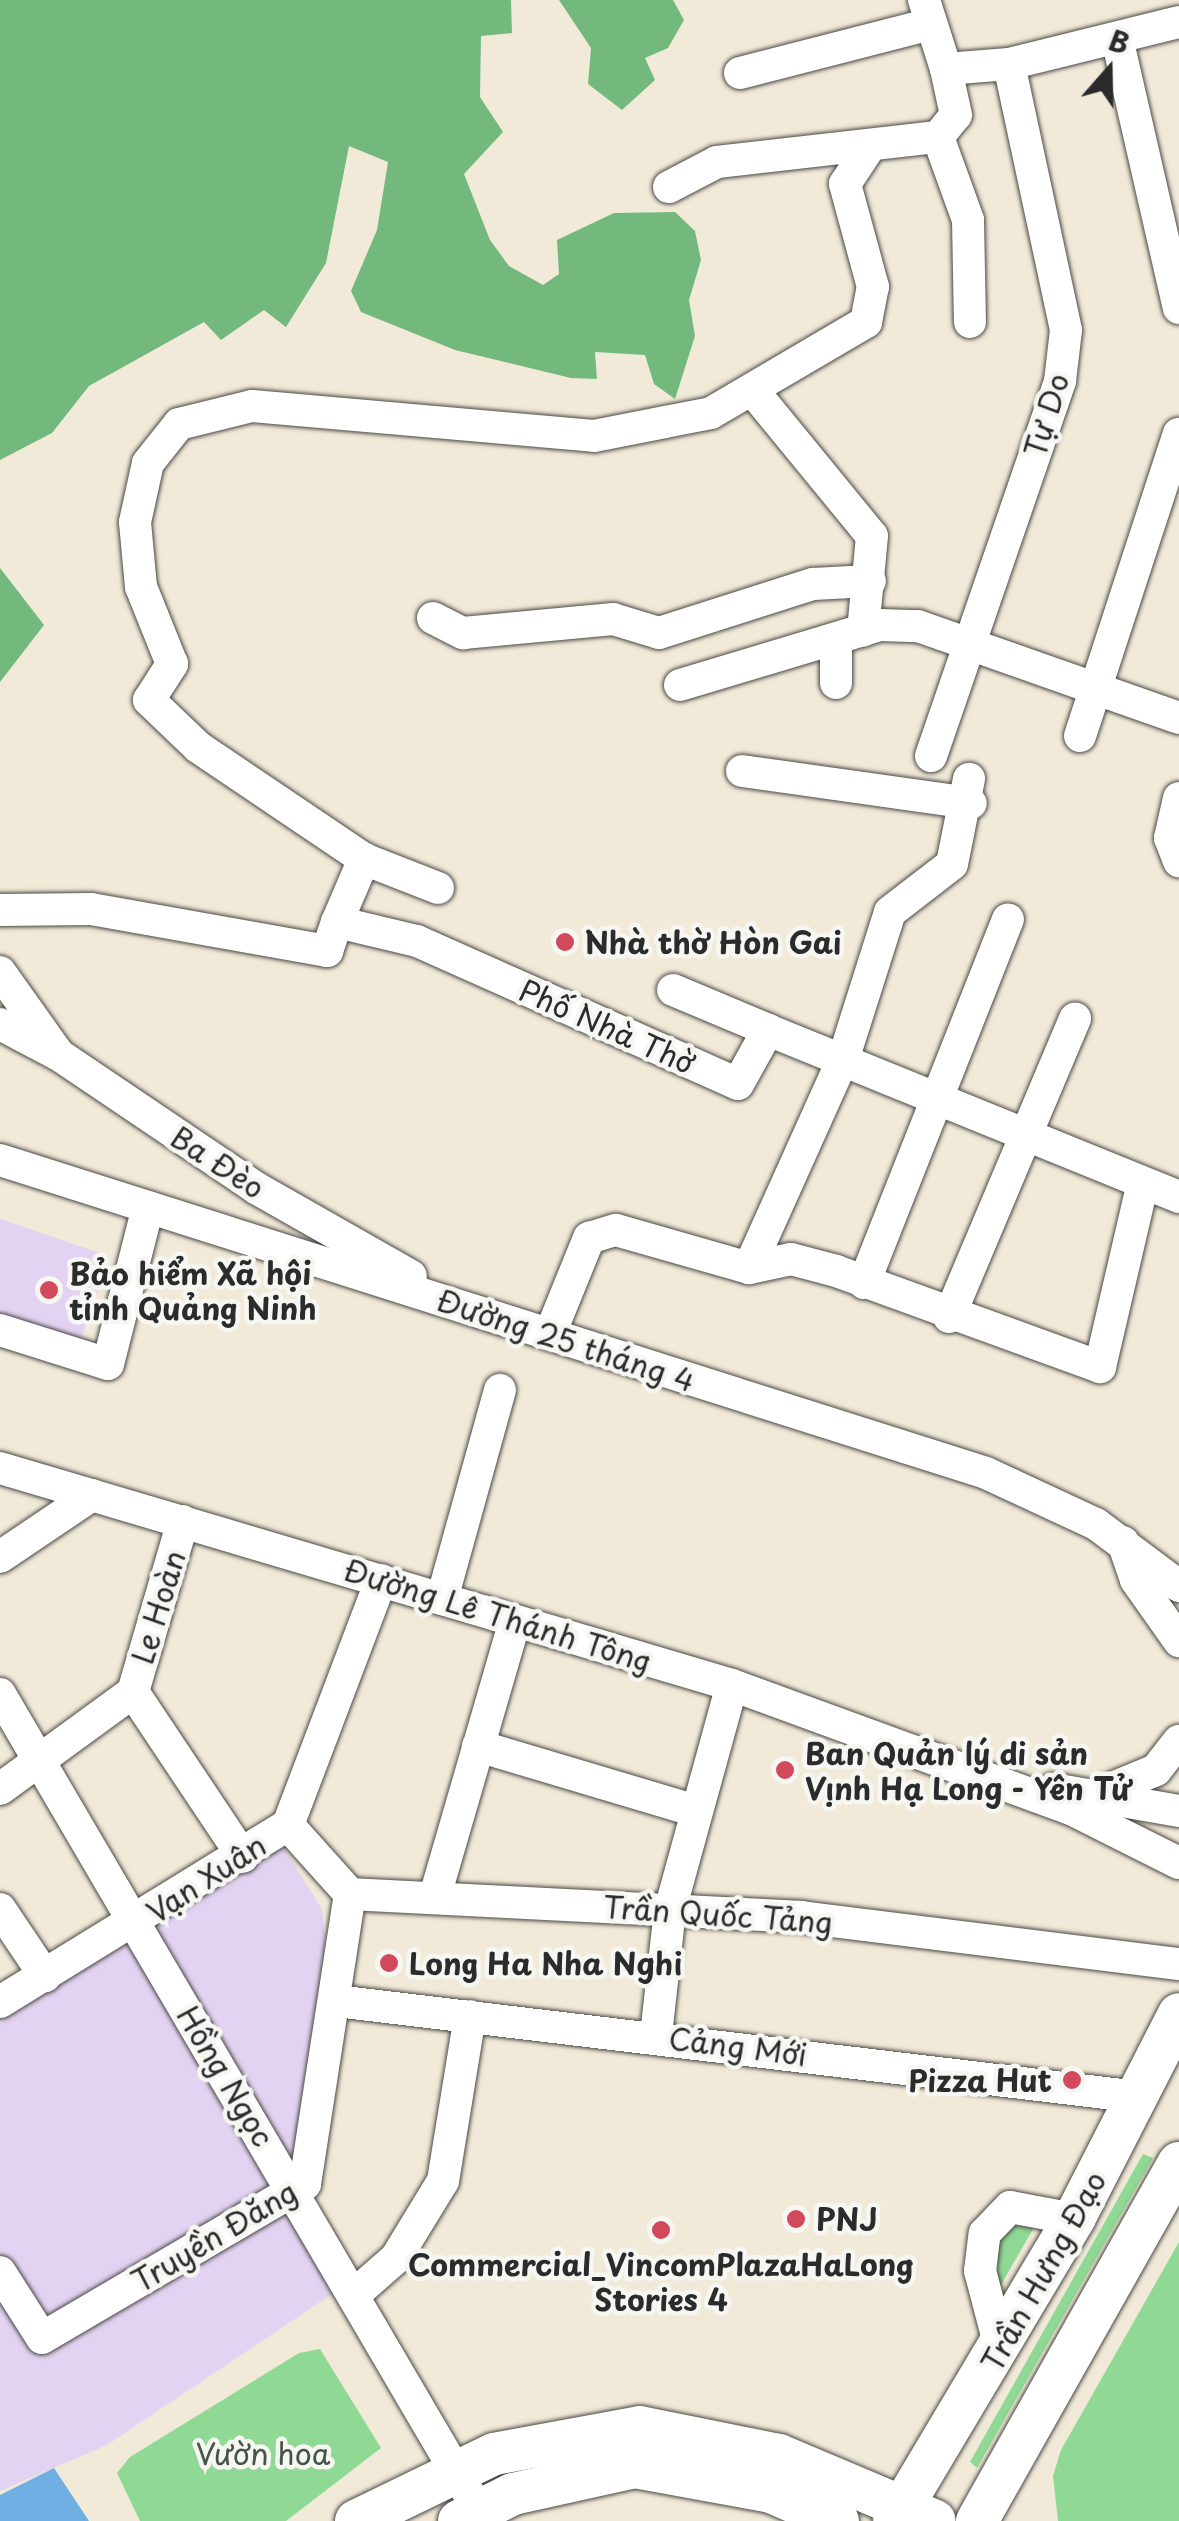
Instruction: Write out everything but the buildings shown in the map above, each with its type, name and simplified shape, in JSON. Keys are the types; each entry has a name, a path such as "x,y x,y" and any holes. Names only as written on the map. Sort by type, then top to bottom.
{"main road":[{"name":"Trần Hưng Đạo","path":"911,2516 1000,2347 1074,2219 1179,2014"},
{"path":"977,2521 1179,2163"},
{"path":"356,2521 494,2454 640,2427 779,2455 911,2516"},
{"path":"469,2516 513,2494 636,2467 771,2492 838,2521"}],"street":[{"path":"669,187 718,162 868,149 938,138 956,115 928,12 740,73"},
{"path":"946,68 1008,64 1179,22"},
{"path":"1117,38 1179,308"},
{"name":"Tự Do","path":"931,756 1060,380 1066,330 1008,64"},
{"path":"938,138 968,220 970,322"},
{"path":"438,888 364,860 198,747 150,700 172,664 141,587 135,522 140,484 163,438 179,424 252,406 594,436 710,413 854,334 872,310 845,193 868,149"},
{"path":"754,392 872,536 870,581 836,684"},
{"path":"1080,736 1179,434"},
{"path":"433,618 463,633 612,619 659,633 814,584 870,581"},
{"path":"680,686 850,637 918,626 1179,718"},
{"path":"742,771 970,791 952,864 890,912 844,1057 749,1268"},
{"path":"1179,798 1170,838 1179,861"},
{"path":"0,910 92,909 327,950 364,860"},
{"path":"864,1282 941,1099 1008,920"},
{"name":"Phố Nhà Thờ","path":"337,922 417,942 738,1084 768,1030"},
{"name":"Ba Đèo","path":"0,972 59,1055 256,1188 472,1310"},
{"path":"673,990 844,1057 1142,1186 1179,1197"},
{"path":"949,1317 1075,1019"},
{"path":"0,1024 59,1055"},
{"name":"Đường 25 tháng 4","path":"0,1160 986,1473 1123,1542 1179,1586"},
{"path":"550,1334 597,1232 749,1268 791,1259 1100,1367 1142,1186"},
{"path":"0,1330 108,1364 148,1207"},
{"path":"442,1599 500,1390"},
{"name":"Đường Lê Thánh Tông","path":"0,1468 732,1685 989,1781 1179,1863"},
{"path":"0,1557 92,1495"},
{"name":"Le Hoàn","path":"132,1692 184,1521"},
{"path":"1123,1542 1136,1580 1179,1641"},
{"name":"Vạn Xuân","path":"0,2002 136,1924 244,1857 288,1824 381,1580"},
{"path":"435,1896 515,1620"},
{"path":"656,2035 670,1910 732,1685"},
{"path":"0,1789 132,1692 244,1857"},
{"name":"Hồng Ngọc","path":"0,1694 458,2471 469,2516"},
{"path":"1093,1796 1156,1770 1179,1741"},
{"path":"478,1746 696,1811"},
{"name":"Đường Lê Thánh Tông","path":"989,1781 1179,1812"},
{"path":"288,1824 350,1894"},
{"name":"Trần Quốc Tảng","path":"350,1894 670,1910 1179,1964"},
{"name":"Truyền Đăng","path":"0,2272 42,2338 293,2190 311,2168 350,1894"},
{"path":"0,1910 46,1976"},
{"name":"Cảng Mới","path":"336,2001 656,2035 1139,2097"},
{"path":"354,2294 396,2258 442,2181 470,2016"},
{"path":"1000,2347 980,2272 984,2233 1010,2207 1074,2219"}],"shaded area":[{"name":"Bảo hiểm Xã hội tỉnh Quảng Ninh","path":"0,1219 109,1256 78,1349 0,1323"},
{"path":"282,1845 322,1909 326,1946 301,2173 344,2286 107,2445 0,2491 0,2017"}],"green space":[{"path":"0,0 511,0 512,33 481,36 480,97 503,132 464,174 490,240 509,266 543,285 559,274 557,240 614,213 675,212 695,231 701,260 689,300 695,336 675,399 654,384 645,355 595,352 597,379 571,378 455,350 361,312 351,291 377,230 388,162 349,146 326,263 286,327 264,310 221,340 204,322 89,386 52,433 0,460"},
{"path":"559,0 673,0 684,20 668,48 645,58 655,80 622,110 588,84 591,48"},
{"path":"0,568 44,625 0,682"},
{"path":"1143,2154 1153,2158 977,2468 970,2462"},
{"path":"1020,2219 1033,2229 998,2290 998,2238"},
{"path":"1179,2242 1179,2521 1058,2521 1053,2476 1061,2450"},
{"name":"Vườn hoa","path":"320,2349 381,2448 286,2521 140,2521 117,2473 130,2457 299,2353"}],"water":[{"path":"54,2468 89,2521 0,2521 0,2495"}],"place":[{"name":"Nhà thờ Hòn Gai","path":"565,942"},
{"name":"Bảo hiểm Xã hội tỉnh Quảng Ninh","path":"49,1290"},
{"name":"Ban Quản lý di sản Vịnh Hạ Long - Yên Tử","path":"785,1770"},
{"name":"Long Ha Nha Nghi","path":"389,1963"},
{"name":"Pizza Hut","path":"1072,2080"},
{"name":"PNJ","path":"796,2219"},
{"name":"Commercial_VincomPlazaHaLong Stories 4","path":"661,2230"}]}
